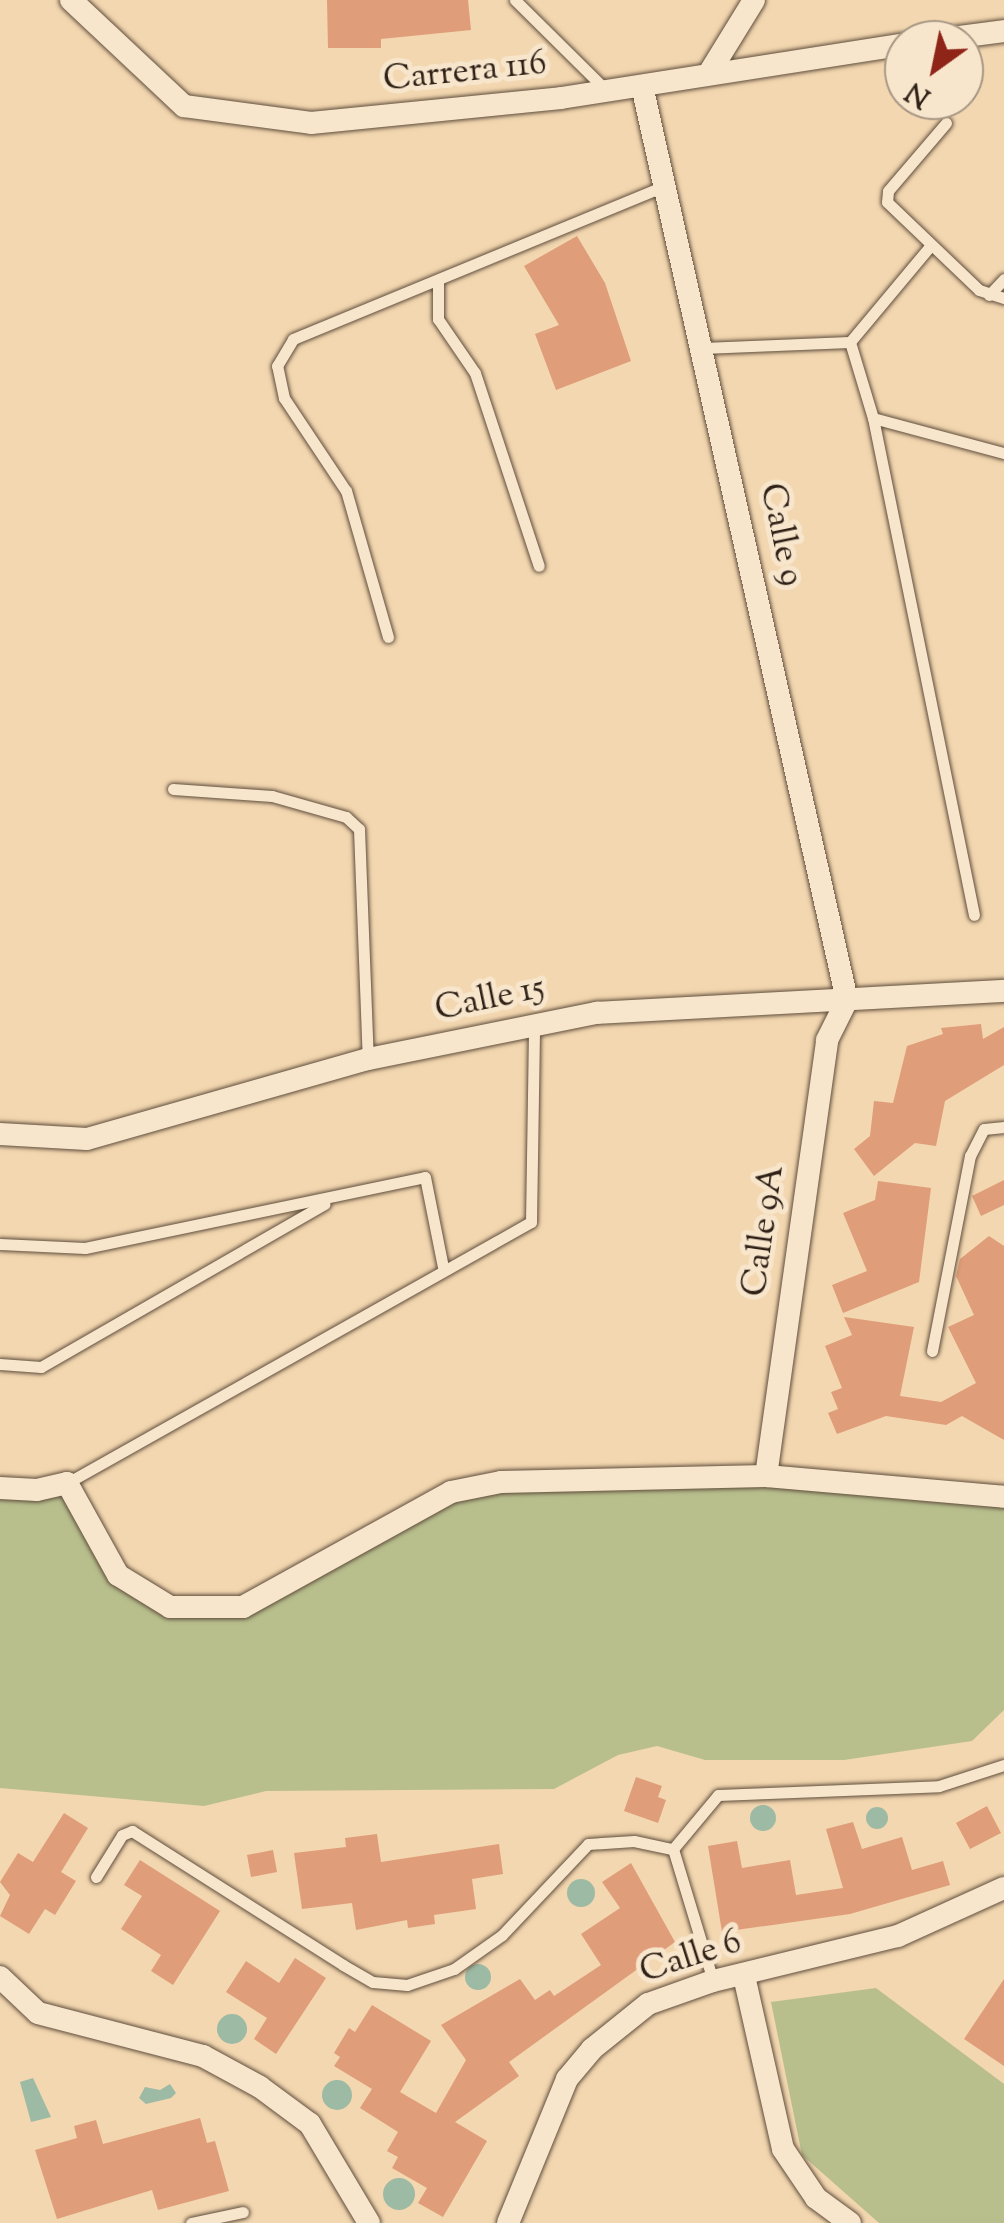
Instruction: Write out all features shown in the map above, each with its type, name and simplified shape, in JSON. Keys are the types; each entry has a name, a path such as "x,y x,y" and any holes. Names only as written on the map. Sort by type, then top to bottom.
{"street":[{"name":"Carrera 116","path":"71,0 184,106 311,123 607,91 711,70 884,47"},
{"path":"711,70 754,0"},
{"name":"Calle 9","path":"642,86 847,1000"},
{"name":"Calle 15","path":"0,1134 87,1139 368,1059 597,1014 1004,991"},
{"name":"Calle 9A","path":"766,1476 828,1040 847,1000"},
{"path":"0,1488 38,1490 67,1483 118,1575 170,1606 243,1607 451,1492 501,1482 766,1476 1004,1497"},
{"name":"Calle 6","path":"508,2223 567,2079 592,2050 648,2004 714,1981 898,1936 1004,1888"},
{"path":"744,1976 783,2149 816,2198 850,2223"},
{"path":"0,1977 38,2013 202,2056 260,2087 310,2124 369,2223"}],"lane":[{"path":"514,0 607,91"},
{"path":"946,122 886,196 931,244 989,295 1004,298"},
{"path":"388,637 346,491 284,398 277,366 293,339 664,186"},
{"path":"702,348 850,342 931,244"},
{"path":"989,295 1004,279"},
{"path":"438,280 438,320 476,373 539,566"},
{"path":"850,342 874,418 974,915"},
{"path":"874,418 1004,453"},
{"path":"174,789 272,796 346,817 360,830 368,1059"},
{"path":"67,1483 443,1267 532,1222 534,1027"},
{"path":"932,1351 970,1156 984,1129 1004,1127"},
{"path":"0,1244 85,1248 425,1177 443,1267"},
{"path":"0,1364 41,1366 333,1199"},
{"path":"673,1849 718,1796 938,1786 1004,1765"},
{"path":"96,1877 122,1835 132,1831 342,1965 373,1982 407,1986 454,1969 502,1935 588,1844 634,1842 673,1849"},
{"path":"673,1849 714,1981"},
{"path":"192,2223 243,2212"}],"green space":[{"path":"766,1476 1004,1497 1004,1710 972,1741 844,1760 705,1760 657,1746 618,1755 554,1789 266,1791 204,1806 0,1788 0,1488 67,1483 118,1575 171,1607 243,1607 451,1492"},
{"path":"876,1988 1004,2084 1004,2223 879,2223 802,2155 771,2002"}],"shaded area":[{"path":"763,1805 772,1809 776,1818 772,1827 763,1831 754,1827 750,1818 754,1809"},
{"path":"873,1807 881,1807 888,1818 881,1829 873,1829 866,1822 866,1814"},
{"path":"581,1879 591,1883 595,1893 591,1903 581,1907 571,1903 567,1893 571,1883"},
{"path":"478,1964 487,1968 491,1977 487,1986 478,1990 469,1986 465,1977 469,1968"},
{"path":"232,2014 243,2018 247,2029 243,2040 232,2044 221,2040 217,2029 221,2018"},
{"path":"33,2078 51,2117 31,2122 20,2082"},
{"path":"337,2080 348,2084 352,2095 348,2106 337,2110 326,2106 322,2095 326,2084"},
{"path":"170,2084 176,2093 171,2098 146,2104 139,2098 145,2087 160,2090"},
{"path":"399,2178 411,2182 415,2194 411,2206 399,2210 387,2206 383,2194 387,2182"}],"building":[{"path":"327,0 468,0 471,30 381,39 381,48 328,48"},
{"path":"577,236 605,283 631,361 556,390 535,334 559,325 524,266"},
{"path":"981,1024 983,1039 1004,1027 1004,1065 945,1101 936,1146 915,1143 874,1176 854,1149 870,1136 874,1101 893,1103 907,1046 943,1034 941,1028"},
{"path":"1004,1180 1004,1205 981,1216 972,1196"},
{"path":"878,1181 931,1188 919,1282 843,1313 832,1285 867,1271 843,1213 875,1200"},
{"path":"989,1236 1004,1246 1004,1440 962,1416 946,1425 886,1416 837,1434 828,1413 838,1409 831,1392 842,1388 825,1346 852,1335 844,1317 914,1327 900,1396 941,1402 976,1383 948,1327 974,1315 956,1276 960,1259"},
{"path":"636,1777 662,1786 658,1797 666,1800 658,1823 624,1811"},
{"path":"987,1806 1001,1833 970,1849 956,1823"},
{"path":"64,1813 88,1828 61,1872 76,1881 55,1915 45,1909 29,1934 0,1916 10,1895 0,1882 18,1853 33,1862"},
{"path":"853,1822 862,1849 902,1837 912,1870 943,1861 950,1885 850,1914 722,1932 708,1846 737,1841 742,1868 790,1860 796,1895 843,1888 826,1829"},
{"path":"377,1834 381,1862 499,1844 503,1874 472,1879 476,1909 434,1915 435,1924 408,1928 407,1920 356,1930 352,1903 302,1909 294,1853 346,1847 345,1838"},
{"path":"273,1850 277,1872 251,1877 247,1855"},
{"path":"140,1860 220,1911 173,1985 151,1971 161,1955 121,1929 142,1896 124,1885"},
{"path":"631,1863 675,1942 509,2062 519,2076 455,2122 487,2141 443,2217 418,2203 427,2188 392,2168 398,2157 387,2151 398,2132 360,2108 372,2089 334,2066 340,2057 334,2053 349,2028 355,2032 372,2005 431,2041 400,2092 436,2113 466,2060 441,2025 520,1979 535,2000 550,1990 554,1996 601,1965 581,1934 620,1908 602,1882"},
{"path":"295,1958 326,1978 276,2054 254,2039 267,2018 226,1992 246,1961 279,1983"},
{"path":"1004,1979 1004,2066 964,2039"},
{"path":"200,2118 207,2143 215,2141 229,2191 158,2210 152,2190 57,2219 35,2150 77,2138 74,2126 96,2120 103,2144"}]}
